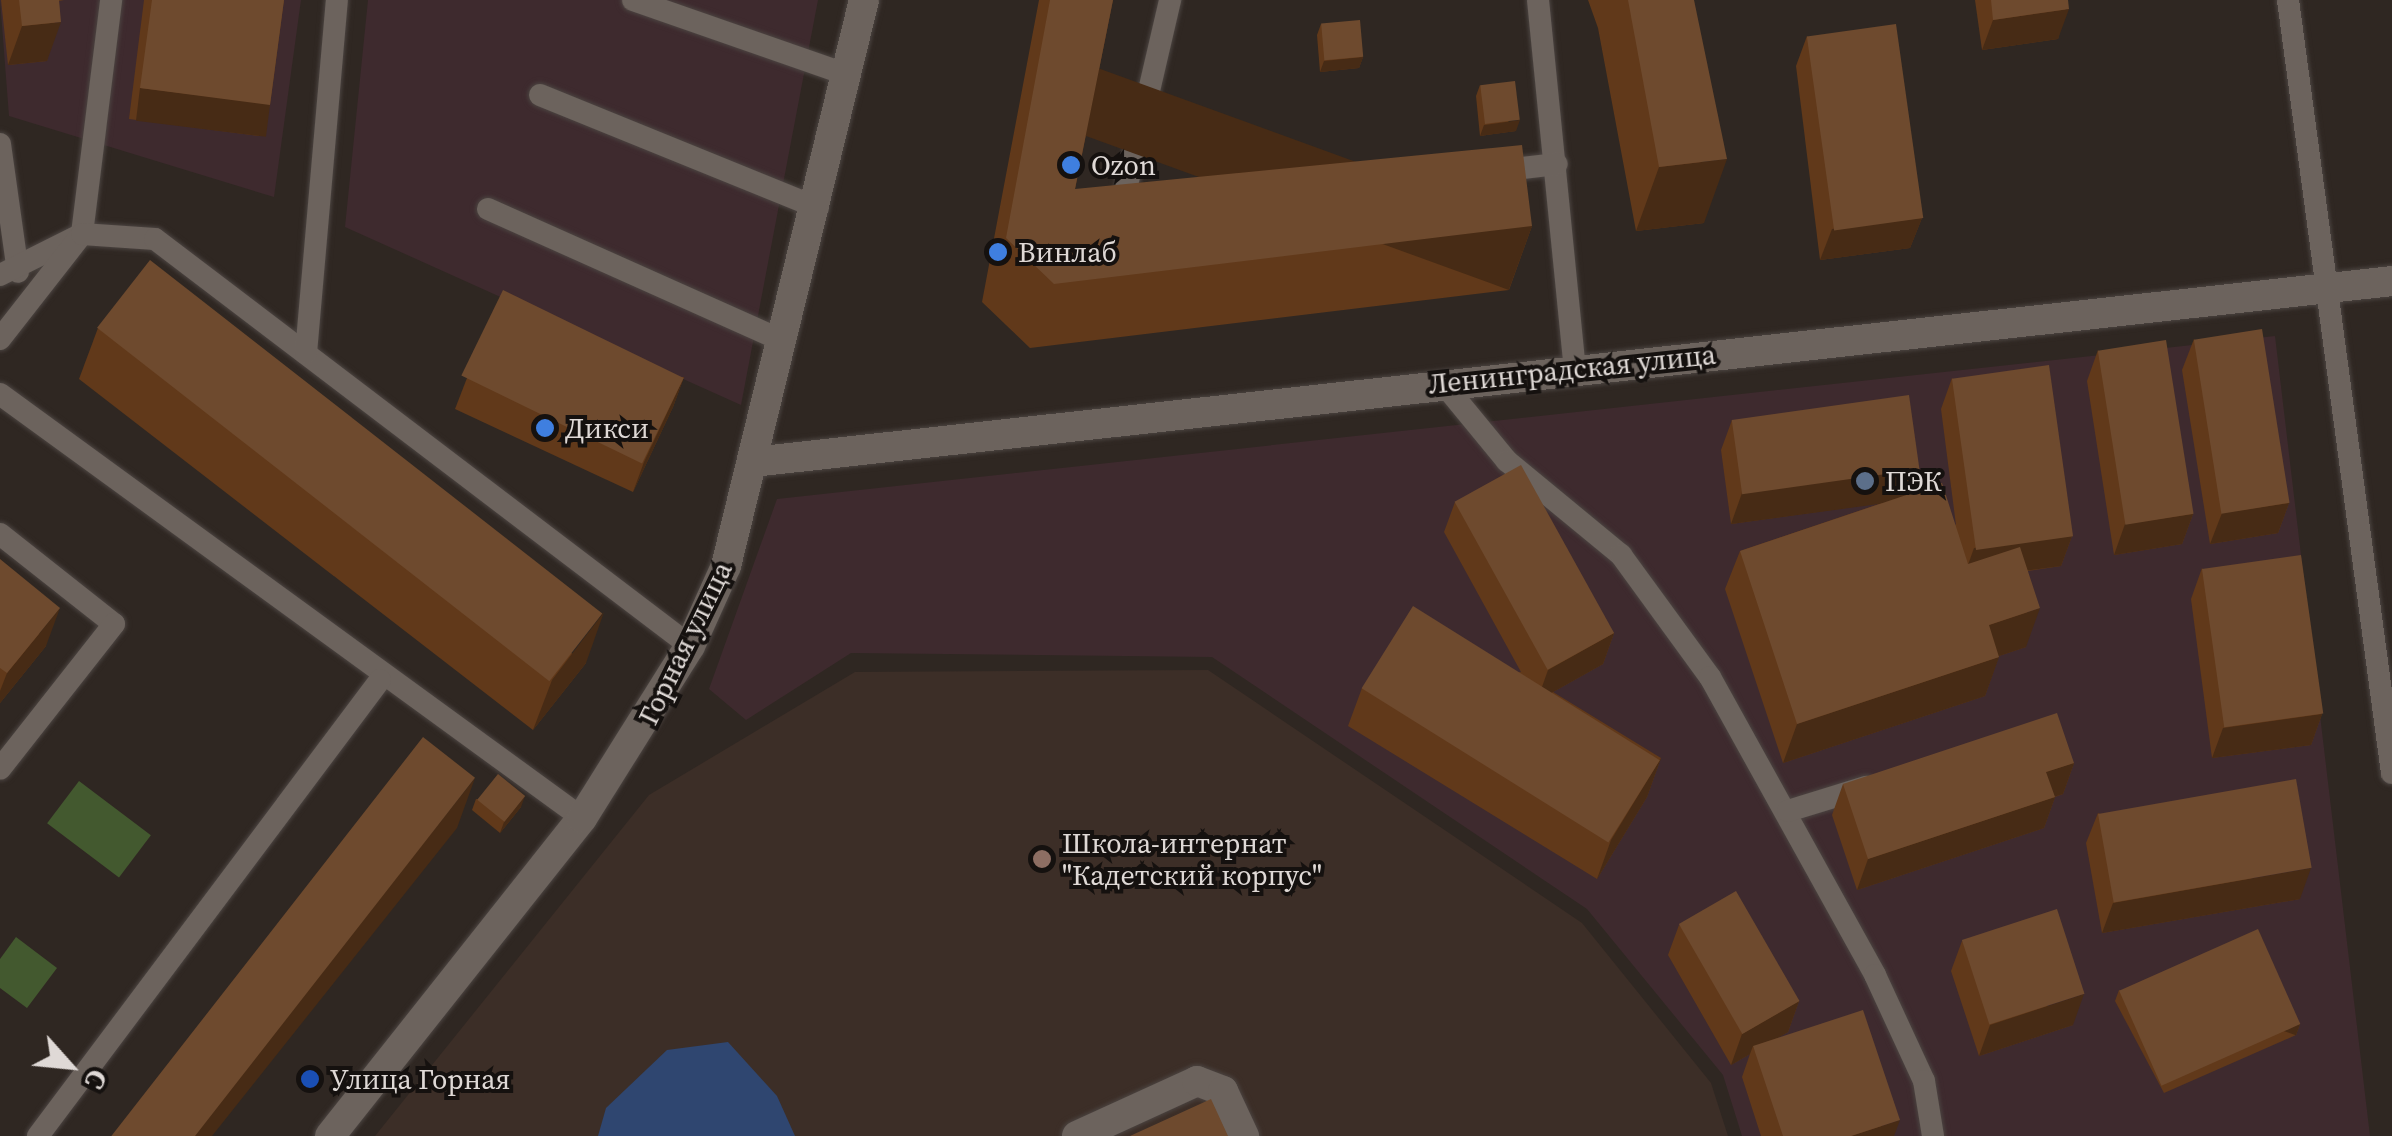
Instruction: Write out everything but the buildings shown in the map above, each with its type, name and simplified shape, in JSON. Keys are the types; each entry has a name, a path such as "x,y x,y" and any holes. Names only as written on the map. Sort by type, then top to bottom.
{"street":[{"name":"Горная улица","path":"330,1136 582,818 690,646 726,566 818,208 864,0"},
{"name":"Ленинградская улица","path":"753,462 1442,382 2392,281"},
{"path":"1077,1136 1197,1080 1224,1091 1244,1136"}],"lane":[{"path":"0,339 82,234 110,0"},
{"path":"306,354 337,0"},
{"path":"632,0 848,75"},
{"path":"1140,212 1120,214 1170,0"},
{"path":"1538,0 1575,369"},
{"path":"2288,0 2392,774"},
{"path":"540,95 818,208"},
{"path":"0,144 9,273 82,234 163,244 690,646"},
{"path":"1478,173 1557,164"},
{"path":"488,209 783,341"},
{"path":"1442,382 1507,460 1621,555 1710,676 1788,811 1924,1081 1933,1136"},
{"path":"3,403 380,680 582,818"},
{"path":"0,534 114,624 0,769"},
{"path":"38,1136 380,680"},
{"path":"1788,811 1900,777"}],"shaded area":[{"path":"0,0 301,0 274,197 9,116"},
{"path":"368,0 818,0 741,405 345,227"},
{"path":"2275,336 2370,1136 1742,1136 1723,1075 1587,909 1212,657 851,653 746,720 709,689 777,499"},
{"name":"Школа-интернат \"Кадетский корпус\"","path":"1208,670 1582,923 1711,1083 1728,1136 375,1136 649,795 855,672"}],"green space":[{"path":"79,781 151,835 119,877 47,823"},
{"path":"16,937 57,968 27,1008 0,988 0,959"}],"water":[{"path":"728,1042 777,1096 795,1136 598,1136 606,1108 667,1050"}],"place":[{"name":"Ozon","path":"1071,165"},
{"name":"Винлаб","path":"998,252"},
{"name":"Дикси","path":"545,428"},
{"name":"ПЭК","path":"1865,481"},
{"name":"Школа-интернат \"Кадетский корпус\"","path":"1042,859"},
{"name":"Улица Горная","path":"310,1079"}]}
